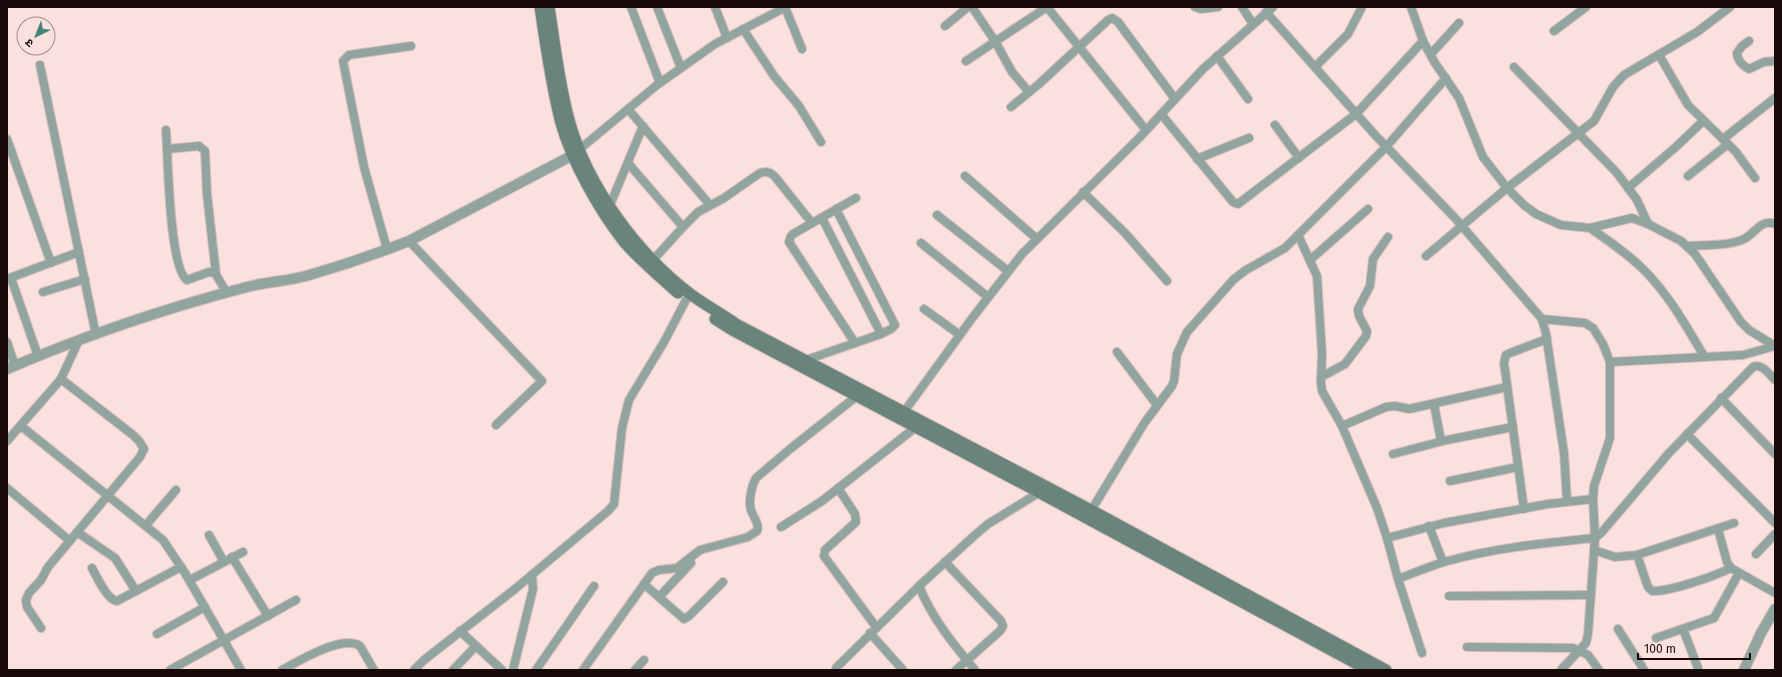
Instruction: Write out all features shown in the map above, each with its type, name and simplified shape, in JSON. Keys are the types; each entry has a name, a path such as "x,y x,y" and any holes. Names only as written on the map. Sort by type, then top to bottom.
{"main road":[{"path":"540,7 553,86 562,125 576,152 584,162 631,236 653,260 693,296 736,324 806,360 902,415 1386,670"},
{"path":"549,7 561,87 570,122 576,152 577,166 598,203 625,242 654,273 686,300 734,331 857,396 902,415 916,427 1040,492 1089,514 1368,670"}],"street":[{"path":"631,7 660,84"},
{"path":"657,7 681,68"},
{"path":"714,7 727,38"},
{"path":"7,342 11,368 38,356 152,315 248,286 305,276 409,241 576,152 681,68 716,44 785,7 802,49"},
{"path":"945,26 968,7"},
{"path":"972,7 995,41 1012,72 1028,92"},
{"path":"966,61 1047,7 1078,48 1146,130"},
{"path":"1195,7 1201,9 1218,7"},
{"path":"1242,7 1253,24"},
{"path":"902,415 988,297 1037,239 1146,130 1217,56 1273,7"},
{"path":"1315,67 1348,34 1362,7"},
{"path":"1411,7 1423,41 1459,98 1484,157 1506,188 1524,205 1549,221 1571,227 1590,228 1627,219 1639,220 1681,241 1688,246 1741,322 1749,330 1775,346 1743,355 1610,362"},
{"path":"1554,31 1586,7"},
{"path":"1426,256 1462,227 1506,188 1594,121 1613,87 1624,75 1697,32 1730,7"},
{"path":"1266,12 1386,147 1462,227 1542,319 1547,339 1564,453 1567,501"},
{"path":"1011,107 1108,20 1115,19 1175,99"},
{"path":"1430,54 1459,23"},
{"path":"743,29 774,76 799,106 821,142"},
{"path":"1161,114 1236,205 1356,114 1423,41"},
{"path":"1749,41 1742,46 1737,53 1737,58 1746,68 1751,68 1764,62 1775,61"},
{"path":"387,249 364,167 343,61 349,55 411,46"},
{"path":"1659,55 1688,105 1736,152 1754,178"},
{"path":"1217,56 1248,99"},
{"path":"40,65 96,335"},
{"path":"1514,67 1580,133 1617,173 1637,200 1648,224"},
{"path":"1089,514 1145,422 1174,381 1177,354 1187,332 1234,279 1246,270 1285,248 1386,147 1446,78"},
{"path":"1688,176 1775,98"},
{"path":"628,109 710,205"},
{"path":"1628,188 1677,146 1703,121"},
{"path":"610,205 643,126"},
{"path":"1275,126 1299,158"},
{"path":"166,130 171,214 174,237 182,273 187,280 209,272 216,274"},
{"path":"7,138 52,263"},
{"path":"1198,159 1249,138"},
{"path":"168,149 199,146 205,151 206,194 216,274 227,293"},
{"path":"628,163 683,227"},
{"path":"653,260 698,212 724,198 760,173 768,171 776,178 812,223"},
{"path":"965,176 1037,239"},
{"path":"1083,192 1125,233 1167,281"},
{"path":"855,343 790,244 791,236 856,198"},
{"path":"1310,260 1368,208"},
{"path":"806,360 881,334 894,328 895,323 836,209"},
{"path":"937,215 1008,272"},
{"path":"822,218 881,334"},
{"path":"1688,246 1739,241 1750,236 1764,224 1770,222 1775,224"},
{"path":"1590,228 1643,269 1661,288 1704,356"},
{"path":"1298,235 1317,278 1322,354 1322,391 1342,426 1377,508 1422,654"},
{"path":"1321,377 1345,364 1366,336 1367,331 1359,316 1358,309 1370,286 1373,259 1388,238"},
{"path":"409,241 542,381 496,425"},
{"path":"921,243 988,297"},
{"path":"38,356 9,278 79,252"},
{"path":"43,292 84,279"},
{"path":"414,670 460,631 532,575 608,511 614,504 622,428 629,400 664,342 686,300"},
{"path":"924,309 960,335"},
{"path":"1542,319 1585,323 1589,325 1603,344 1610,362 1610,438 1596,479 1593,499 1595,538 1588,634 1586,643 1564,669"},
{"path":"1524,509 1504,363 1506,355 1515,350 1547,339"},
{"path":"7,441 61,379 78,342"},
{"path":"1117,352 1157,405"},
{"path":"1398,579 1443,562 1493,550 1526,544 1595,538 1602,532 1687,434 1755,365 1761,367 1775,380"},
{"path":"41,628 26,604 26,597 39,583 48,567 143,452 142,446 133,435 61,379"},
{"path":"1342,426 1386,407 1395,406 1409,409 1507,387"},
{"path":"583,670 644,584 655,571 681,566 700,550 748,537 757,531 758,526 750,505 756,478 857,396"},
{"path":"1721,398 1775,454"},
{"path":"1434,404 1441,441"},
{"path":"21,426 163,540 190,580 241,670"},
{"path":"781,527 822,501 916,427"},
{"path":"1393,454 1441,441 1513,427"},
{"path":"1687,434 1775,523"},
{"path":"1450,481 1518,467"},
{"path":"7,488 70,541"},
{"path":"838,488 855,514 856,522 826,550 824,556 873,630 903,670"},
{"path":"146,525 176,490"},
{"path":"836,668 919,586 988,524 1040,492"},
{"path":"1387,538 1429,526 1567,501 1593,499"},
{"path":"1594,550 1615,557 1637,555 1734,523"},
{"path":"1429,526 1443,562"},
{"path":"1718,529 1727,562 1731,568 1739,574 1775,593"},
{"path":"77,532 115,558 136,591"},
{"path":"1756,554 1775,534"},
{"path":"209,535 224,562"},
{"path":"659,598 706,548"},
{"path":"190,580 243,552"},
{"path":"1637,555 1648,587 1652,591 1670,588 1731,568"},
{"path":"232,557 268,616"},
{"path":"945,562 1002,623 1000,631 956,670"},
{"path":"92,568 108,595 114,601 120,600 181,567"},
{"path":"1656,638 1714,618 1739,574"},
{"path":"514,670 533,589 532,575"},
{"path":"644,584 680,617 686,618 723,582"},
{"path":"536,670 594,586"},
{"path":"919,586 926,605 935,619 975,670"},
{"path":"1449,596 1591,595"},
{"path":"170,670 296,600"},
{"path":"157,634 205,607"},
{"path":"1744,670 1761,633 1775,609"},
{"path":"1618,629 1644,670"},
{"path":"1683,629 1698,668"},
{"path":"460,631 496,668"},
{"path":"282,670 315,653 349,642 357,643 360,646 373,670"},
{"path":"453,670 476,646"},
{"path":"1467,647 1565,647 1580,650 1588,655 1599,670"},
{"path":"635,670 644,660"}]}
